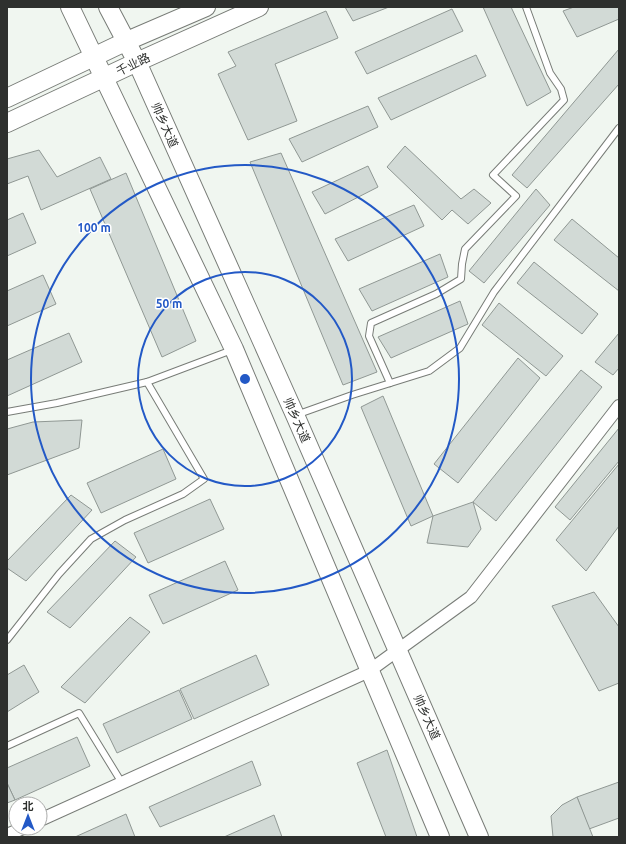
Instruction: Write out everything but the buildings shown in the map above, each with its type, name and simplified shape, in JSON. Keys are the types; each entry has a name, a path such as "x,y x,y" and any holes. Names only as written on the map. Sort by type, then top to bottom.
{"main road":[{"path":"70,7 234,349 440,837"},
{"name":"帅乡大道","path":"108,7 137,62 295,415 479,837"},
{"name":"千业路","path":"7,98 127,41 206,7"},
{"name":"千业路","path":"7,122 259,7"}],"street":[{"path":"48,816 369,670 398,650 471,597 619,406"}],"lane":[{"path":"390,383 369,336 371,323 436,294 461,279 465,249 516,196 493,175 564,100 561,90 550,73 526,7"},
{"path":"295,415 390,383 429,372 460,348 494,292 619,128"},
{"path":"7,412 58,403 147,382 234,349"},
{"path":"7,640 59,574 91,539 125,520 182,494 204,479 147,382"},
{"path":"7,746 79,713 122,783"}]}
